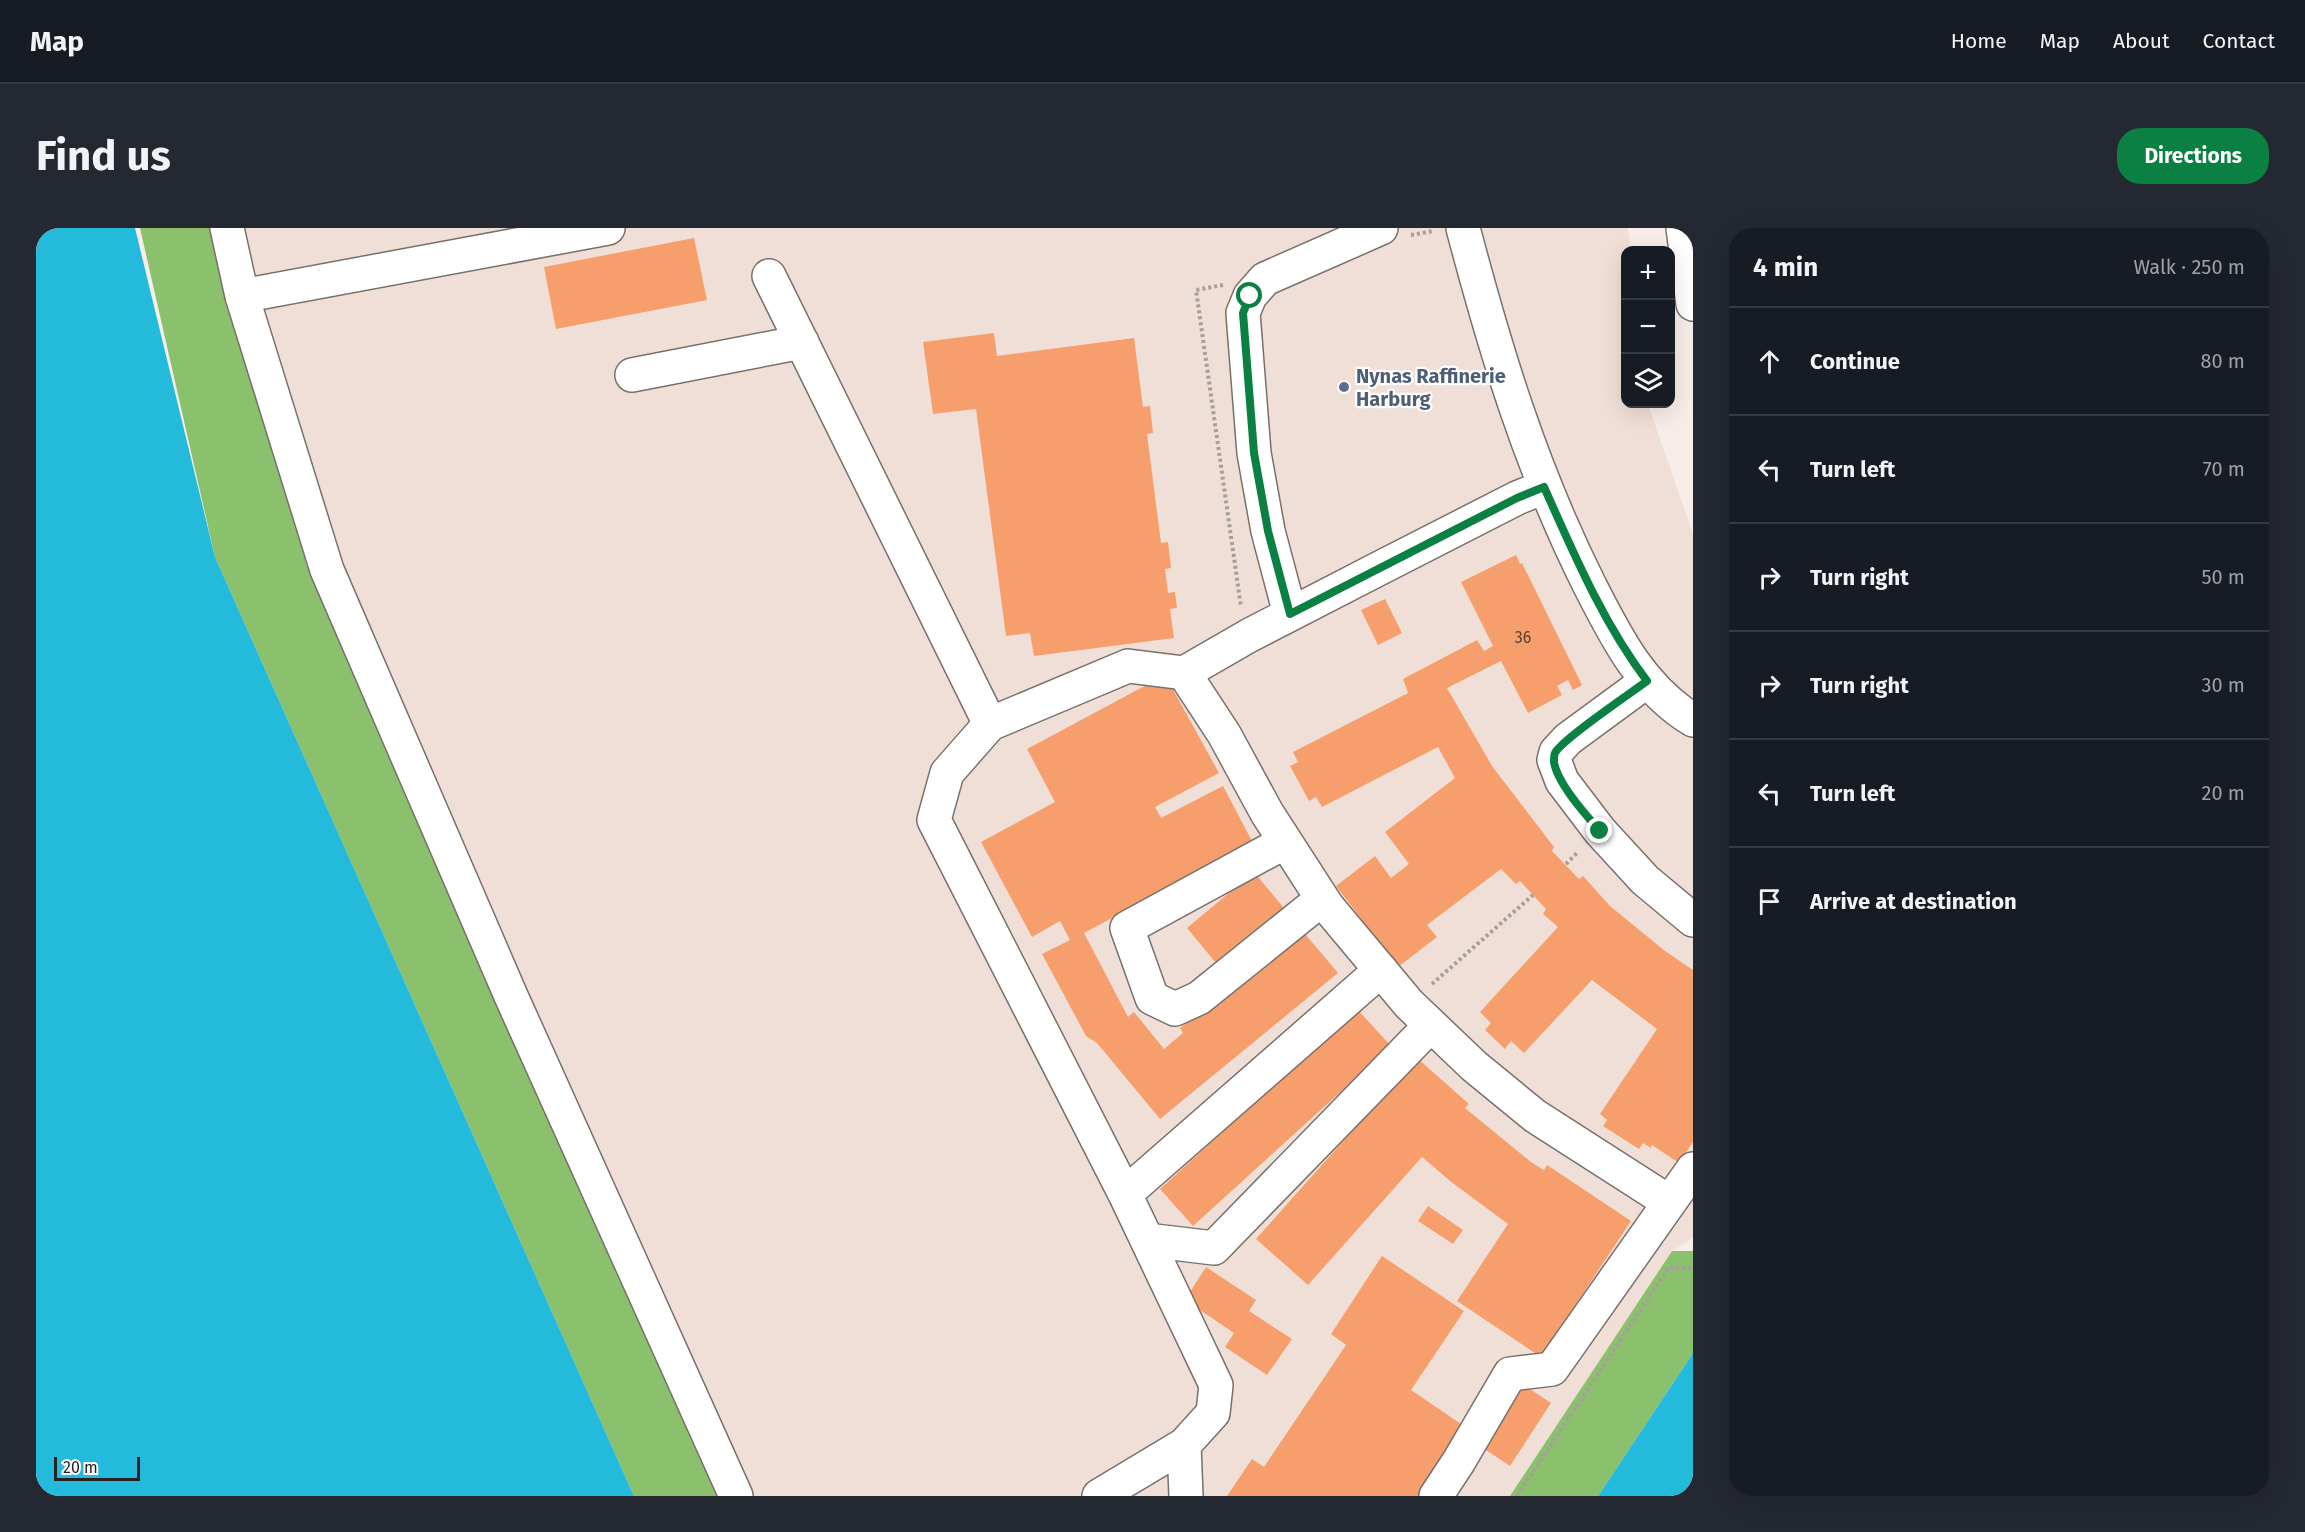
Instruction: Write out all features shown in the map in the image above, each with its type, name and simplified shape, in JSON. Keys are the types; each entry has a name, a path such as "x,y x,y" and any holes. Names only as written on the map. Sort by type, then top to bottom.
{"main road":[{"path":"227,228 242,296 327,570 511,996 736,1496"},
{"path":"242,296 608,228"},
{"path":"1290,614 1268,531 1254,453 1243,313 1250,296 1265,279 1381,228"},
{"path":"1463,228 1491,335 1512,401 1544,487 1574,554 1624,652 1647,681 1689,716"},
{"path":"1683,228 1693,304"},
{"path":"769,276 990,724"},
{"path":"632,375 802,342"},
{"path":"1099,1496 1184,1444 1213,1413 1216,1385 1125,1194 934,820 946,773 990,724 1128,666 1184,673 1290,614 1517,498 1544,487"},
{"path":"1184,673 1224,734 1285,842 1322,899 1420,1015 1474,1066 1535,1116 1669,1202"},
{"path":"1647,681 1562,745 1554,759 1562,781 1600,831 1645,880 1693,920"},
{"path":"1285,842 1127,928 1152,998 1175,1009 1199,998 1322,899"},
{"path":"1125,1194 1381,970"},
{"path":"1147,1240 1214,1248 1420,1015"},
{"path":"1436,1496 1510,1374 1552,1369 1693,1168"},
{"path":"1184,1444 1186,1496"}],"path":[{"path":"1420,1015 1533,895"},
{"path":"1517,1496 1669,1267 1693,1269"}],"shaded area":[{"path":"225,228 1628,228 1630,246 1621,246 1621,408 1649,408 1693,534 1693,1238 1672,1251 1510,1496 722,1496 338,611"}],"green space":[{"path":"140,228 225,228 264,398 722,1496 634,1496 215,557"},
{"path":"1672,1251 1693,1251 1693,1353 1598,1496 1510,1496"}],"water":[{"path":"36,228 135,228 215,557 634,1496 36,1496"},
{"path":"1693,1353 1693,1496 1598,1496"}],"building":[{"path":"694,238 707,300 556,329 544,267"},
{"path":"994,333 997,356 1134,338 1143,407 1150,406 1153,433 1147,434 1161,543 1168,542 1171,568 1165,569 1168,593 1175,592 1177,608 1170,609 1174,638 1034,656 1030,633 1006,636 976,409 933,414 923,342"},
{"path":"1516,555 1582,685 1573,690 1568,680 1557,686 1562,695 1528,713 1501,661 1447,688 1492,766 1554,847 1552,851 1579,879 1583,876 1610,906 1665,951 1693,970 1693,1142 1679,1163 1652,1145 1651,1148 1643,1143 1639,1149 1603,1126 1607,1120 1600,1114 1657,1029 1592,980 1524,1053 1511,1041 1505,1049 1485,1030 1491,1023 1480,1012 1558,927 1543,914 1546,909 1520,881 1516,884 1501,869 1427,925 1437,937 1398,967 1336,886 1375,856 1391,878 1409,864 1385,832 1455,778 1438,747 1322,807 1316,797 1309,801 1290,766 1298,762 1293,752 1408,693 1403,679 1477,640 1484,651 1493,646 1461,582"},
{"path":"1385,599 1402,633 1378,645 1361,610"},
{"path":"1165,675 1219,773 1155,807 1161,818 1223,786 1253,843 1084,933 1128,1017 1134,1012 1164,1049 1183,1033 1180,1028 1301,929 1338,973 1160,1119 1097,1043 1086,1036 1042,954 1070,940 1060,921 1032,937 981,842 1055,802 1027,749"},
{"path":"1254,872 1288,913 1221,969 1187,928"},
{"path":"1357,1009 1391,1046 1193,1226 1160,1189"},
{"path":"1417,1058 1469,1104 1465,1108 1531,1162 1544,1170 1547,1165 1631,1221 1541,1357 1457,1301 1508,1224 1422,1157 1308,1285 1256,1239"},
{"path":"1428,1206 1463,1230 1453,1244 1418,1221"},
{"path":"1382,1256 1464,1311 1411,1390 1467,1428 1421,1496 1227,1496 1252,1459 1264,1467 1346,1345 1331,1334"},
{"path":"1206,1267 1256,1300 1249,1311 1292,1339 1267,1375 1225,1347 1234,1333 1185,1300"},
{"path":"1522,1384 1551,1403 1510,1466 1480,1446"}],"place":[{"name":"Nynas Raffinerie Harburg","path":"1344,387"}],"route":[{"path":"1250,296 1243,313 1254,453 1268,531 1290,614 1517,498 1544,487 1574,554 1624,652 1647,681 1569,739 1556,752 1554,759 1556,769 1562,781 1600,831"}]}
